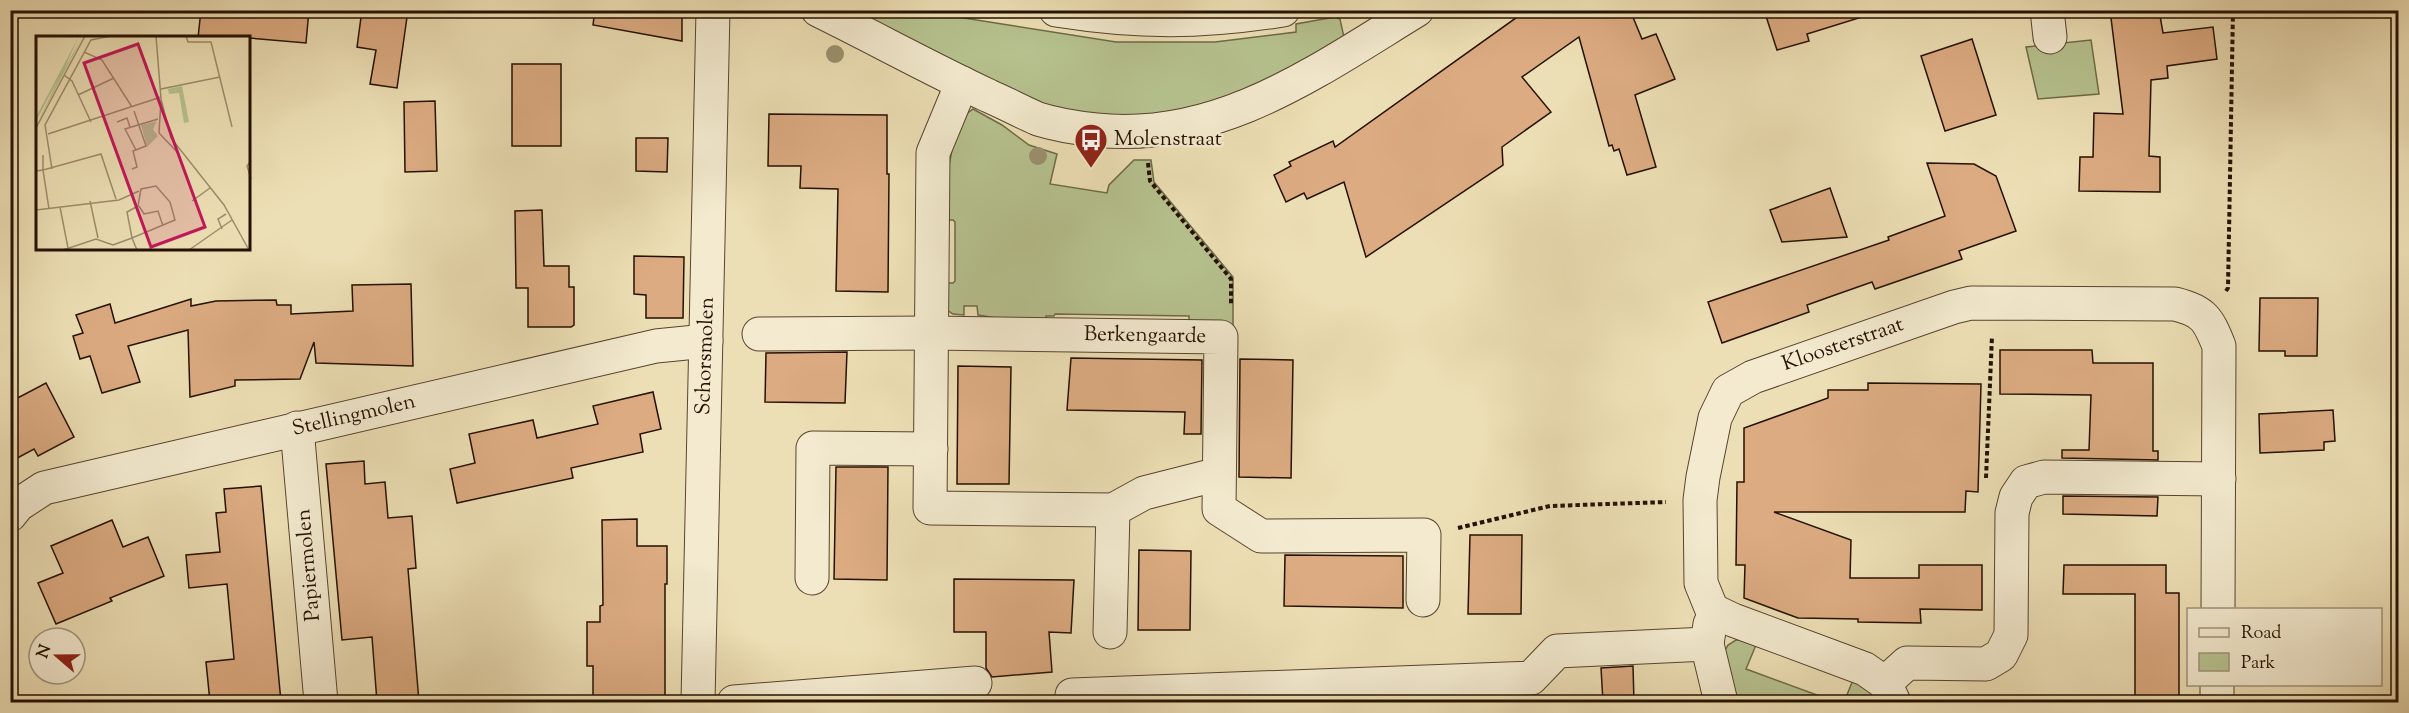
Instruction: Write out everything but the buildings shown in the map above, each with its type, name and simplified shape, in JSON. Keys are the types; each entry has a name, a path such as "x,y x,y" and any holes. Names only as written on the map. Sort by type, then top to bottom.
{"street":[{"name":"Schorsmolen","path":"698,702 713,10"},
{"path":"818,10 962,83 1040,119 1077,128 1119,133 1145,132 1205,122 1240,110 1284,88 1417,10"},
{"path":"1056,10 1139,20 1180,21 1227,19 1283,10"},
{"path":"962,83 933,153 930,508 1113,510 1144,493 1219,474"},
{"name":"Kloosterstraat","path":"1712,610 1701,584 1700,500 1715,418 1728,391 1753,377 1954,307 1993,302 2175,304 2203,314"},
{"path":"2203,314 2219,346 2218,608"},
{"name":"Berkengaarde","path":"759,334 931,333 1221,337 1219,509 1261,536 1424,535"},
{"name":"Stellingmolen","path":"10,514 18,505 44,488 656,346 706,341"},
{"name":"Papiermolen","path":"297,428 321,702"},
{"path":"812,578 813,448 930,449"},
{"path":"1721,702 1707,644 1712,610 1865,669 1889,693 1907,663 1986,664 2001,655 2011,635 2012,513 2016,497 2026,482 2044,477 2219,479"},
{"path":"1110,632 1113,510"},
{"path":"1423,600 1424,535"},
{"path":"1072,695 1531,678 1557,651 1707,644"},
{"path":"734,702 975,683"},
{"path":"2217,686 2217,702"}],"path":[{"path":"2203,314 2228,288 2233,10"},
{"path":"1145,132 1150,181 1231,279 1230,326 1221,337"},
{"path":"1993,302 1986,487 2016,497"},
{"path":"1424,535 1550,507 1700,500"}],"green space":[{"path":"913,10 1116,42 1215,42 1296,32 1296,24 1335,17 1340,19 1345,42 1197,116 1062,116 870,29 874,11"},
{"path":"2091,40 2099,94 2038,99 2026,47"},
{"path":"973,109 1002,125 1029,145 1057,154 1050,184 1107,193 1109,185 1134,160 1151,160 1154,182 1233,277 1233,328 1189,327 1189,316 1055,314 1046,316 1045,326 978,315 977,306 964,306 964,315 953,314 947,310 944,283 955,281 955,222 945,220 949,166 961,118"},
{"path":"1736,640 1745,640 1756,645 1746,669 1836,702 1732,702 1723,654 1728,645"},
{"path":"1853,680 1863,684 1880,702 1844,702"}],"place":[{"name":"Molenstraat","path":"1091,169"}]}
